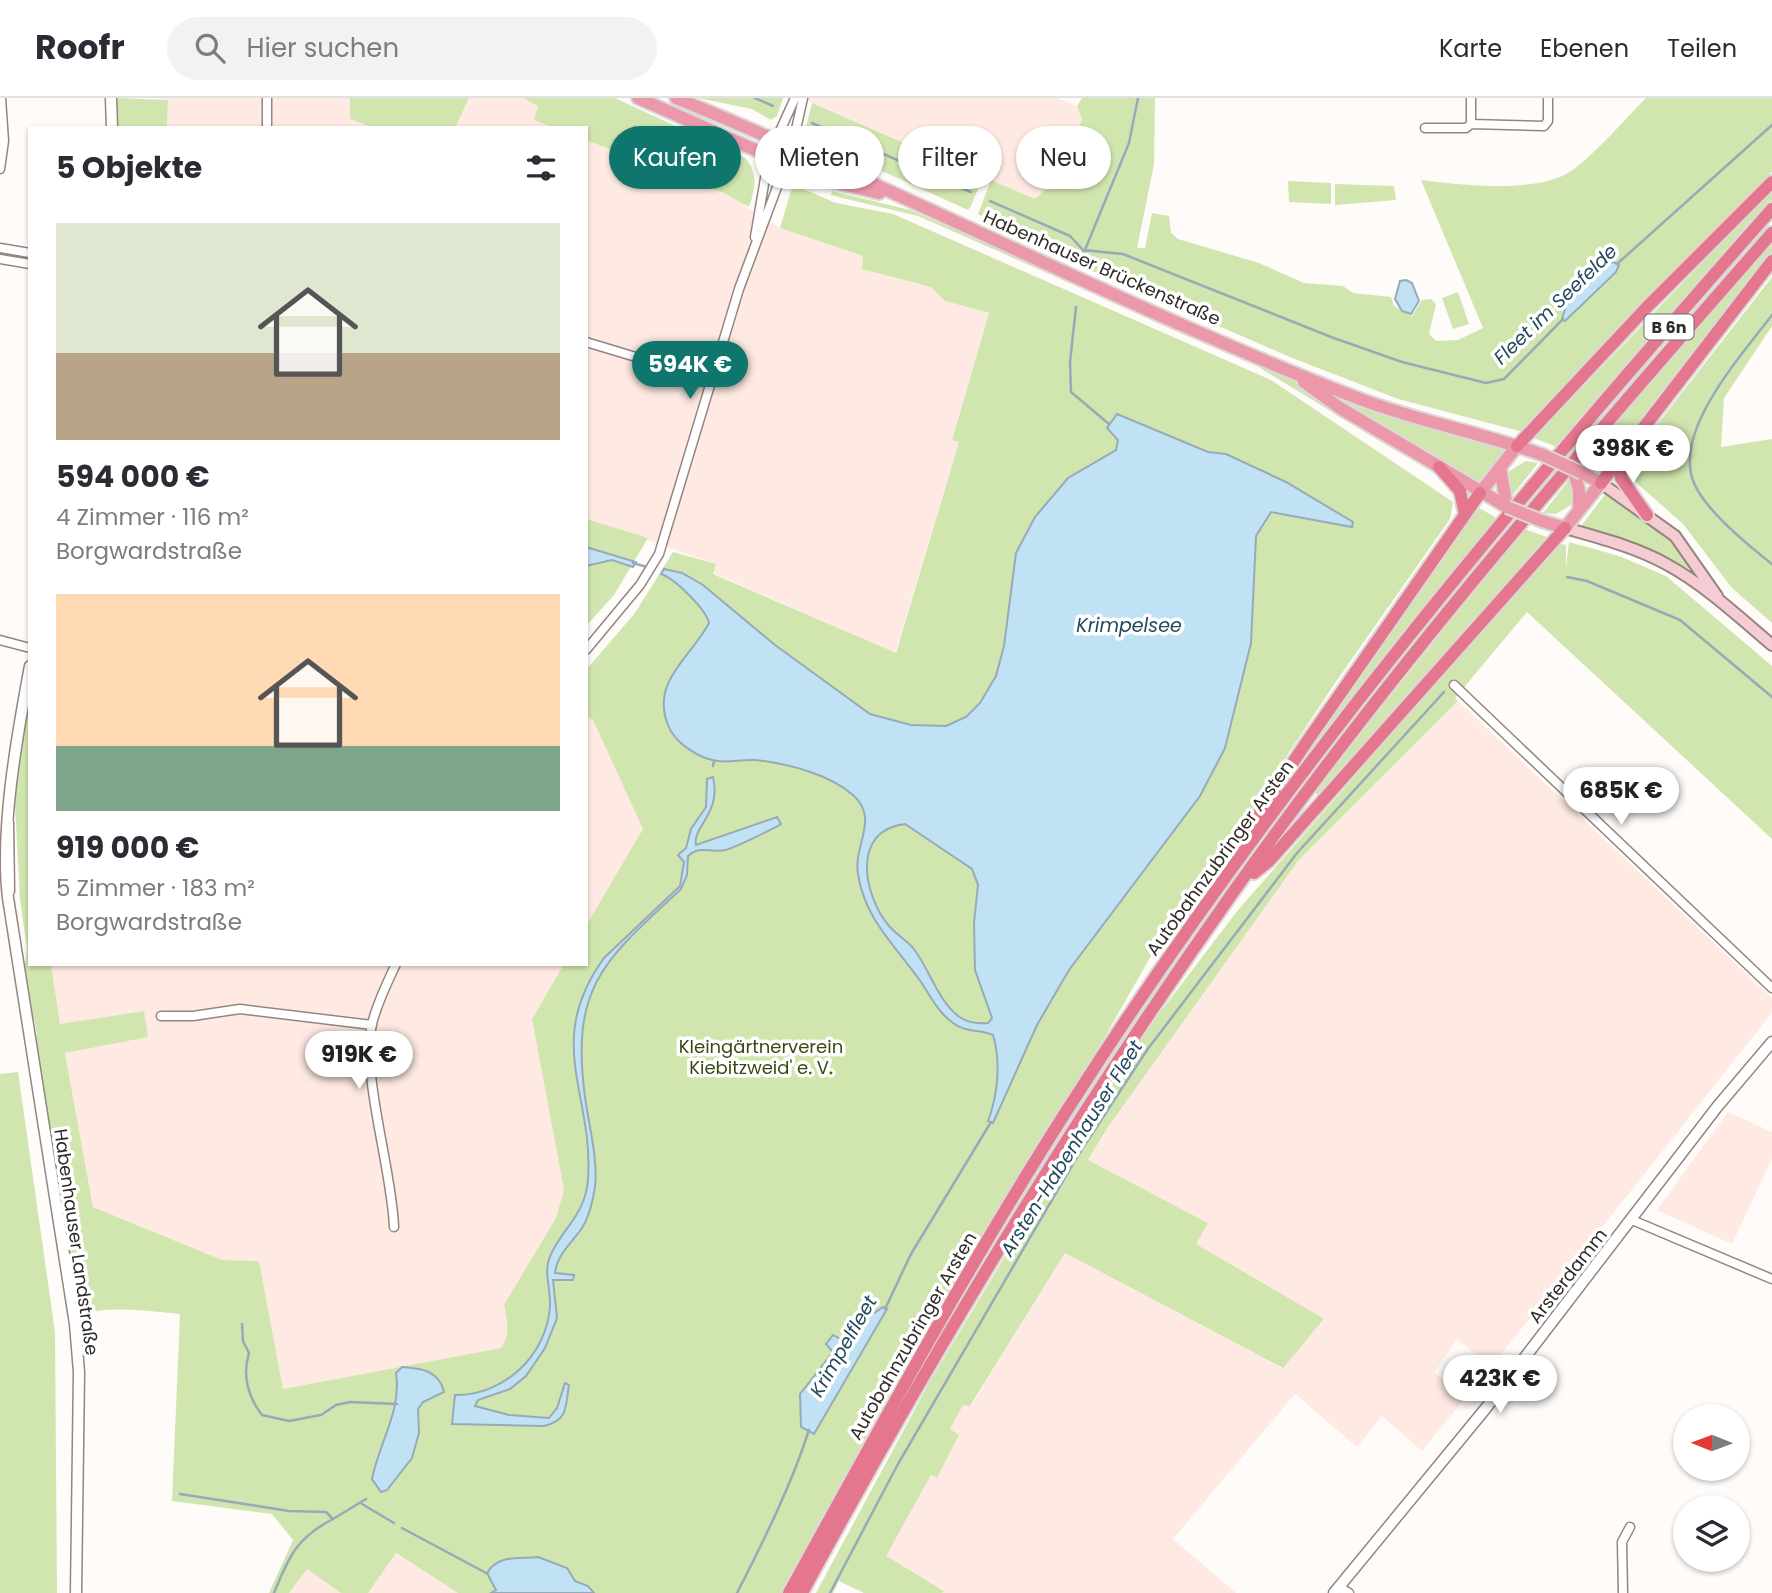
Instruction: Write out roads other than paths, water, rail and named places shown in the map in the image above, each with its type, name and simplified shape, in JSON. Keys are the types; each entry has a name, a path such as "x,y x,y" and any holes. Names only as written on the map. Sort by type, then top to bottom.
{"highway":[{"path":"1517,446 1647,307 1772,181"},
{"name":"Autobahnzubringer Arsten","path":"789,1593 970,1269 1078,1093 1227,874 1484,544 1586,422 1772,209"},
{"name":"Autobahnzubringer Arsten","path":"802,1593 907,1405 1052,1160 1237,887 1483,570 1772,233"},
{"path":"1601,483 1772,261"},
{"path":"1619,460 1621,478 1647,514"},
{"path":"1433,463 1456,482 1465,515"},
{"path":"1227,874 1254,820 1376,639 1480,493"},
{"path":"1237,887 1269,861 1565,528"}],"main road":[{"name":"Habenhauser Brückenstraße","path":"638,98 755,149"},
{"name":"Habenhauser Brückenstraße","path":"676,98 755,131"},
{"name":"Habenhauser Brückenstraße","path":"864,189 903,199"},
{"name":"Habenhauser Brückenstraße","path":"882,189 1362,400 1543,455 1577,474 1601,483 1675,536 1722,603"},
{"name":"Habenhauser Brückenstraße","path":"1287,369 1340,408 1433,463"},
{"path":"1480,493 1517,446"},
{"path":"1500,467 1502,502"},
{"path":"1577,474 1579,510"},
{"name":"Habenhauser Brückenstraße","path":"1456,482 1542,521 1613,542 1668,565 1722,603 1772,645"},
{"path":"1565,528 1601,483"}],"street":[{"path":"0,169 4,141 1,98"},
{"path":"111,98 112,126"},
{"path":"267,98 267,126"},
{"path":"782,126 795,98"},
{"path":"797,126 803,98"},
{"path":"1471,98 1471,124"},
{"path":"1425,128 1465,128 1471,124 1545,126 1548,121 1548,98"},
{"path":"751,260 763,189"},
{"path":"588,648 643,579 658,555 712,380 777,189"},
{"path":"0,248 28,253"},
{"path":"0,259 28,264"},
{"path":"588,343 712,380"},
{"path":"0,640 28,647"},
{"name":"Habenhauser Landstraße","path":"28,676 3,800 2,875 5,913 77,1347 76,1593"},
{"path":"1454,685 1772,988"},
{"path":"394,1227 393,1195 373,1086 372,1024 395,966"},
{"path":"161,1016 193,1016 240,1009 372,1024"},
{"name":"Arsterdamm","path":"1337,1590 1486,1408 1725,1097 1772,1042"},
{"path":"1632,1220 1772,1279"},
{"path":"1623,1593 1622,1542 1630,1527"},
{"path":"1337,1590 1349,1593"}],"water":[{"path":"1613,262 1619,265 1616,272 1565,321 1562,319 1569,299 1579,283 1594,270"},
{"path":"1400,281 1412,283 1419,301 1411,314 1402,311 1395,299"},
{"name":"Krimpelsee","path":"1117,414 1208,452 1226,454 1286,482 1353,522 1352,527 1271,512 1256,536 1251,643 1225,748 1200,796 1069,970 1037,1025 993,1123 988,1121 997,1078 993,1035 963,1028 948,1019 874,919 858,874 857,863 865,823 861,804 832,781 807,771 767,762 722,762 706,758 686,747 671,731 664,710 664,696 675,670 709,623 689,595 674,581 661,574 664,569 682,573 703,585 775,645 870,714 911,725 946,726 966,717 980,703 996,676 1004,646 1016,553 1035,517 1068,478 1116,450 1118,440 1107,428","holes":["905,824 972,869 978,885 974,923 975,970 992,1018 988,1023 965,1020 944,1001 913,948 889,926 880,913 868,882 867,866 869,851 876,838 888,829"]},
{"path":"588,548 636,562 633,567 612,560 588,566"},
{"path":"713,777 714,800 698,832 696,845 777,817 781,824 729,849 701,850 688,856 687,875 681,889 613,956 599,978 589,1001 583,1027 582,1059 594,1154 595,1187 584,1224 562,1254 555,1273 574,1275 573,1280 553,1280 557,1318 545,1348 526,1376 510,1389 478,1400 475,1406 509,1415 549,1418 557,1408 565,1383 569,1385 564,1412 558,1420 544,1426 452,1424 455,1395 490,1388 506,1380 532,1356 541,1341 550,1306 547,1270 549,1259 582,1203 588,1179 588,1149 575,1068 577,1016 586,988 604,958 680,886 684,862 678,855 686,848 691,829 706,807 707,779"},
{"name":"Krimpelfleet","path":"883,1307 887,1309 814,1434 801,1427 800,1394 833,1352 826,1344 833,1335 849,1344 856,1337 854,1327"},
{"path":"402,1367 429,1372 438,1379 444,1392 423,1402 418,1409 419,1433 412,1458 387,1490 381,1492 372,1479 396,1400 396,1373"},
{"path":"538,1557 567,1568 575,1581 588,1586 594,1593 491,1593 496,1590 487,1573 497,1563"}],"waterway":[{"path":"755,98 773,106"},
{"path":"1080,262 1129,143 1138,98"},
{"path":"812,123 971,192"},
{"name":"Fleet im Seefelde","path":"1617,264 1772,125"},
{"path":"990,201 1070,236 1083,250"},
{"name":"Fleet im Seefelde","path":"1083,250 1123,254 1331,337 1402,362 1486,383 1504,379 1563,319"},
{"path":"1076,307 1070,362 1071,392 1109,424"},
{"path":"1772,315 1714,394 1693,440 1690,462 1694,483 1708,505 1728,527 1772,564"},
{"path":"633,563 647,567"},
{"path":"1567,577 1587,581 1680,620 1772,697"},
{"name":"Arsten-Habenhauser Fleet","path":"830,1593 898,1464 1077,1157 1147,1050 1297,853 1444,692"},
{"path":"713,766 714,761"},
{"name":"Krimpelfleet","path":"885,1309 911,1254 991,1122"},
{"path":"242,1324 243,1341 249,1353 246,1378 253,1401 262,1415 289,1421 321,1415 336,1405 350,1402 397,1404"},
{"name":"Krimpelfleet","path":"737,1593 767,1533 809,1430"},
{"path":"180,1494 289,1511 326,1512 333,1519 366,1499"},
{"path":"362,1504 394,1523"},
{"name":"Krimpelfleet","path":"274,1593 284,1569 302,1541 333,1519"},
{"path":"402,1528 488,1574"}],"park label":[{"name":"Kleingärtnerverein Kiebitzweid' e. V.","path":"761,1058"}]}
